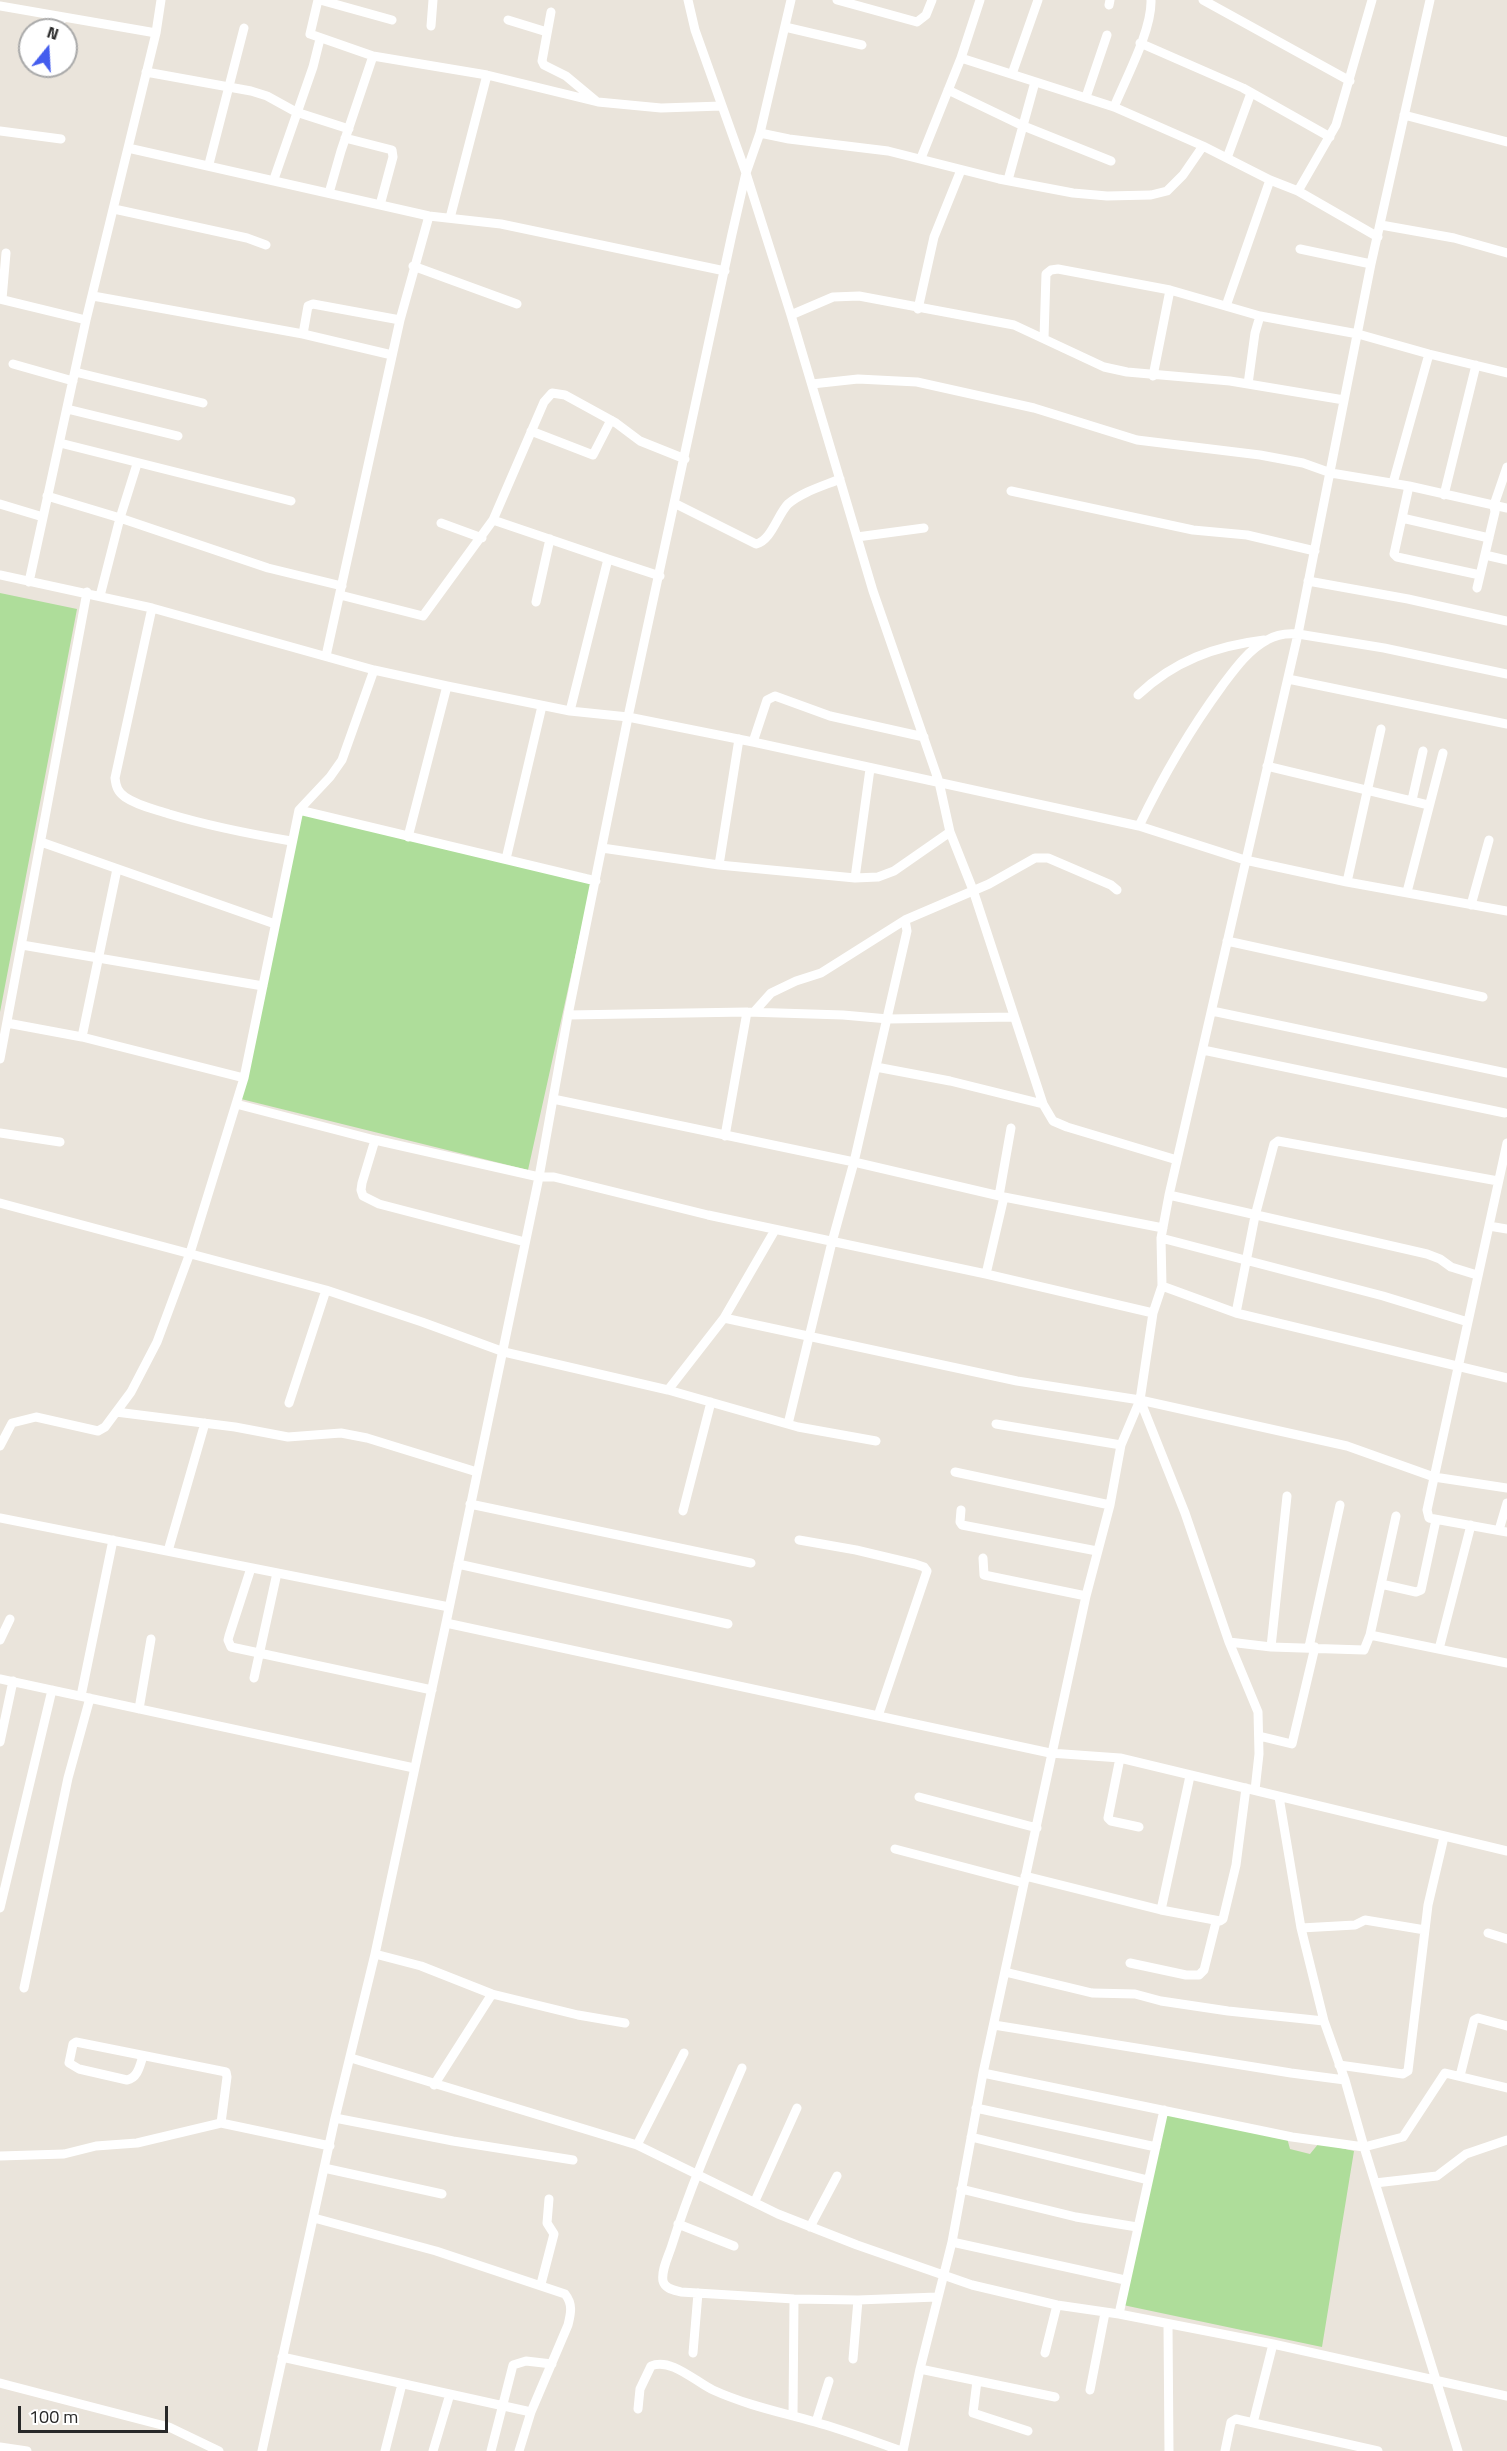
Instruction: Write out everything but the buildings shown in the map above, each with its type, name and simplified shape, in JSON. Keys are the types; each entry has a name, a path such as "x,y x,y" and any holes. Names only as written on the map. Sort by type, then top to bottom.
{"street":[{"path":"29,582 86,320 156,33 161,0"},
{"path":"392,20 319,0 310,34 373,56 488,75 598,102 661,108 722,106"},
{"path":"431,26 433,0"},
{"path":"688,0 695,30 746,173 791,315 873,591 939,782 950,832 973,890 1043,1104 1053,1120 1067,1127 1177,1160"},
{"path":"262,2451 335,2118 375,1954 504,1352 628,717 746,173 759,133 791,0"},
{"path":"837,0 916,22 926,15 932,0"},
{"path":"921,158 961,58 980,0"},
{"path":"1012,74 1038,0"},
{"path":"1114,107 1140,43 1150,14 1151,0"},
{"path":"1203,0 1350,81"},
{"path":"1298,191 1330,138 1342,110 1372,0"},
{"path":"638,2409 640,2389 651,2366 657,2364 686,2372 711,2389 745,2403 816,2422 903,2451 942,2275 952,2242 983,2073 1037,1828 1050,1753 1086,1596 1110,1505 1121,1445 1140,1400 1153,1313 1162,1286 1162,1233 1169,1195 1298,634 1371,264 1430,0"},
{"path":"0,6 22,5 62,17 156,33"},
{"path":"551,12 542,61 544,65 566,76 598,102"},
{"path":"508,20 547,32"},
{"path":"785,27 862,45"},
{"path":"209,164 244,28"},
{"path":"1086,97 1107,35"},
{"path":"274,179 313,67 320,39"},
{"path":"1140,43 1251,93 1330,138"},
{"path":"329,193 373,56"},
{"path":"961,58 1114,107 1298,191 1378,237"},
{"path":"146,72 267,96 296,112 392,150 393,157 380,205"},
{"path":"450,218 488,75"},
{"path":"1008,180 1021,125 1035,82"},
{"path":"948,90 1021,125 1111,161"},
{"path":"1227,158 1251,93"},
{"path":"1404,115 1507,142"},
{"path":"0,131 61,140"},
{"path":"759,133 921,158 961,170 1073,193 1151,195 1167,190 1176,183 1203,146"},
{"path":"128,148 209,164 429,216 501,224 725,271"},
{"path":"918,309 934,237 961,170"},
{"path":"1226,306 1270,180"},
{"path":"114,210 247,238 266,245"},
{"path":"326,656 400,320 413,266 429,216"},
{"path":"1381,225 1454,238 1507,253"},
{"path":"1300,249 1371,264"},
{"path":"6,253 1,299 86,320"},
{"path":"413,266 517,304"},
{"path":"1044,338 1046,274 1050,270 1058,269 1170,290 1260,316 1358,334 1507,373"},
{"path":"1153,376 1170,290"},
{"path":"791,315 834,297 859,296 918,309 1014,325 1104,367 1153,376 1202,378 1248,384 1344,400"},
{"path":"93,297 303,334 392,356"},
{"path":"303,334 305,313 308,306 313,304 400,320"},
{"path":"1248,384 1255,333 1260,316"},
{"path":"1393,483 1429,354"},
{"path":"13,364 203,403"},
{"path":"1444,495 1476,365"},
{"path":"812,384 858,379 917,382 1034,408 1137,440 1260,455 1303,463 1330,473 1409,486 1507,507"},
{"path":"47,496 423,616 493,520 544,402 552,393 565,394 611,420 640,441 685,459"},
{"path":"67,409 178,436"},
{"path":"531,431 593,455 611,420"},
{"path":"60,443 291,501"},
{"path":"100,596 137,464"},
{"path":"1477,588 1495,512 1494,505 1507,467"},
{"path":"676,504 756,544 764,540 788,505 802,495 840,479"},
{"path":"1409,486 1394,554 1397,557 1480,575"},
{"path":"1011,491 1193,530 1247,535 1315,551"},
{"path":"0,504 43,517"},
{"path":"1402,518 1488,537"},
{"path":"493,520 660,576"},
{"path":"441,523 482,538"},
{"path":"857,537 924,528"},
{"path":"536,602 550,539"},
{"path":"1485,555 1507,560"},
{"path":"570,711 608,559"},
{"path":"0,575 87,592 152,608 374,670 542,706 628,717 739,739 1139,826 1245,860 1347,882 1507,911"},
{"path":"1308,580 1507,621"},
{"path":"0,1059 87,592"},
{"path":"152,608 115,778 116,789 137,804 184,818 224,829 291,841"},
{"path":"1138,695 1163,673 1194,658 1232,644 1266,640 1284,633 1384,648 1507,674"},
{"path":"1139,826 1183,741 1234,670 1251,651 1266,640"},
{"path":"0,1446 12,1423 24,1419 36,1417 98,1431 105,1427 131,1392 157,1342 190,1252 244,1078 299,810 330,777 342,760 374,670"},
{"path":"1288,679 1507,724"},
{"path":"408,837 447,686"},
{"path":"753,742 767,700 775,696 830,716 924,737"},
{"path":"506,859 542,706"},
{"path":"1347,882 1381,729"},
{"path":"719,866 739,739"},
{"path":"1412,800 1423,751"},
{"path":"1407,892 1443,753"},
{"path":"1267,766 1430,806"},
{"path":"855,878 870,769"},
{"path":"299,810 596,880"},
{"path":"602,848 719,866 855,878 878,877 894,871 950,832"},
{"path":"1471,905 1489,840"},
{"path":"41,842 275,924"},
{"path":"725,1136 751,1012 771,993 820,973 905,920 989,884 1038,856 1103,881 1117,890"},
{"path":"82,1037 117,869"},
{"path":"788,1424 888,1019 907,931 905,920"},
{"path":"1227,941 1483,997"},
{"path":"22,945 262,986"},
{"path":"1212,1011 1507,1073"},
{"path":"568,1015 751,1012 888,1019 1014,1017"},
{"path":"7,1023 82,1037 244,1078"},
{"path":"1203,1050 1504,1113"},
{"path":"876,1066 1043,1104"},
{"path":"553,1099 854,1162 1162,1233 1245,1261 1383,1296 1468,1322"},
{"path":"236,1104 375,1140 539,1177 563,1179 775,1230 986,1274 1153,1313"},
{"path":"986,1274 1002,1197 1011,1128"},
{"path":"0,1133 60,1142"},
{"path":"375,1140 362,1183 363,1196 379,1203 525,1242"},
{"path":"1236,1314 1255,1216 1274,1144 1278,1141 1498,1181"},
{"path":"1507,1143 1427,1514 1429,1518 1436,1520 1503,1531 1507,1503"},
{"path":"1169,1195 1427,1254 1451,1267 1477,1275"},
{"path":"0,1203 326,1290 504,1352 668,1390 788,1424 876,1442"},
{"path":"1489,1226 1507,1229"},
{"path":"668,1390 724,1318 775,1230"},
{"path":"1162,1286 1236,1314 1507,1378"},
{"path":"289,1403 326,1290"},
{"path":"724,1318 1017,1381 1140,1400 1347,1446 1434,1477 1507,1488"},
{"path":"895,1849 1216,1922 1223,1919 1251,1789 1259,1736 1258,1712 1229,1642 1185,1513 1140,1400"},
{"path":"683,1511 711,1402"},
{"path":"116,1412 205,1423 288,1437 341,1433 367,1438 477,1472"},
{"path":"168,1551 205,1423"},
{"path":"996,1424 1121,1445"},
{"path":"955,1472 1110,1505"},
{"path":"1271,1647 1287,1496"},
{"path":"470,1504 751,1563"},
{"path":"1259,1736 1292,1744 1340,1505"},
{"path":"961,1510 962,1526 1097,1551"},
{"path":"1229,1642 1271,1647 1312,1647 1359,1652 1364,1650 1370,1635 1396,1515"},
{"path":"0,1518 449,1607"},
{"path":"1381,1584 1416,1592 1421,1590 1436,1520"},
{"path":"1439,1649 1471,1526"},
{"path":"24,1988 86,1697 113,1540"},
{"path":"798,1540 856,1550 915,1564 924,1567 927,1571 878,1716"},
{"path":"983,1558 984,1575 1086,1596"},
{"path":"458,1564 728,1624"},
{"path":"251,1568 228,1640 231,1647 432,1690"},
{"path":"254,1678 277,1573"},
{"path":"0,1640 10,1618"},
{"path":"446,1623 1050,1753 1120,1758 1507,1851"},
{"path":"1370,1635 1507,1663"},
{"path":"140,1708 151,1639"},
{"path":"0,1679 414,1768"},
{"path":"0,1742 13,1682"},
{"path":"0,1908 52,1690"},
{"path":"1120,1758 1108,1818 1111,1821 1139,1827"},
{"path":"1161,1910 1190,1776"},
{"path":"919,1797 1037,1828"},
{"path":"1279,1797 1301,1928 1324,2022 1345,2080 1458,2451"},
{"path":"1339,2065 1403,2074 1408,2071 1425,1930 1444,1837"},
{"path":"1301,1928 1355,1925 1365,1920 1425,1930"},
{"path":"1130,1963 1186,1975 1200,1975 1204,1970 1216,1922"},
{"path":"1488,1933 1507,1939"},
{"path":"375,1954 421,1966 492,1994 578,2015 625,2023"},
{"path":"1005,1972 1092,1993 1135,1994 1161,2001 1228,2011 1324,2022"},
{"path":"434,2085 492,1994"},
{"path":"1460,2076 1474,2020 1478,2018 1507,2026"},
{"path":"994,2025 1345,2080"},
{"path":"143,2056 137,2074 127,2080 79,2069 69,2062 73,2044 76,2042 226,2072 221,2123"},
{"path":"637,2145 684,2053"},
{"path":"351,2058 637,2145 810,2227 989,2290 1058,2305 1119,2314 1273,2344 1507,2396"},
{"path":"742,2068 696,2174 663,2273 663,2283 670,2289 699,2293 794,2299 858,2300 937,2297"},
{"path":"983,2073 1292,2137 1364,2147 1401,2139 1445,2073 1507,2088"},
{"path":"755,2201 797,2108"},
{"path":"976,2108 1156,2147"},
{"path":"1119,2314 1164,2110"},
{"path":"335,2118 453,2141 573,2160"},
{"path":"0,2156 64,2154 96,2146 137,2143 221,2123 330,2146"},
{"path":"971,2137 1149,2180"},
{"path":"1375,2183 1437,2176 1466,2154 1507,2140"},
{"path":"324,2168 442,2194"},
{"path":"810,2227 837,2176"},
{"path":"961,2189 1076,2217 1137,2227"},
{"path":"541,2284 554,2234 547,2223 549,2199"},
{"path":"314,2218 436,2251 541,2284 565,2294 570,2301 571,2311 568,2325 531,2412 519,2451"},
{"path":"678,2224 734,2246"},
{"path":"952,2242 1125,2280"},
{"path":"693,2353 699,2293"},
{"path":"793,2416 794,2299"},
{"path":"853,2360 858,2300"},
{"path":"1046,2353 1058,2305"},
{"path":"1090,2390 1105,2313"},
{"path":"1168,2325 1168,2451"},
{"path":"1253,2423 1273,2344"},
{"path":"282,2357 531,2412"},
{"path":"491,2451 513,2365 526,2361 552,2364"},
{"path":"920,2369 1055,2397"},
{"path":"977,2380 973,2413 1028,2431"},
{"path":"816,2422 829,2381"},
{"path":"0,2383 169,2427 219,2451"},
{"path":"385,2451 402,2384"},
{"path":"434,2451 450,2394"},
{"path":"1225,2451 1233,2420 1378,2451"},
{"path":"0,2447 27,2451"}],"green space":[{"path":"0,593 77,609 0,1012"},
{"path":"303,809 593,876 528,1170 237,1098"},
{"path":"1167,2113 1287,2138 1290,2149 1310,2154 1319,2143 1354,2151 1322,2347 1123,2305"}]}
